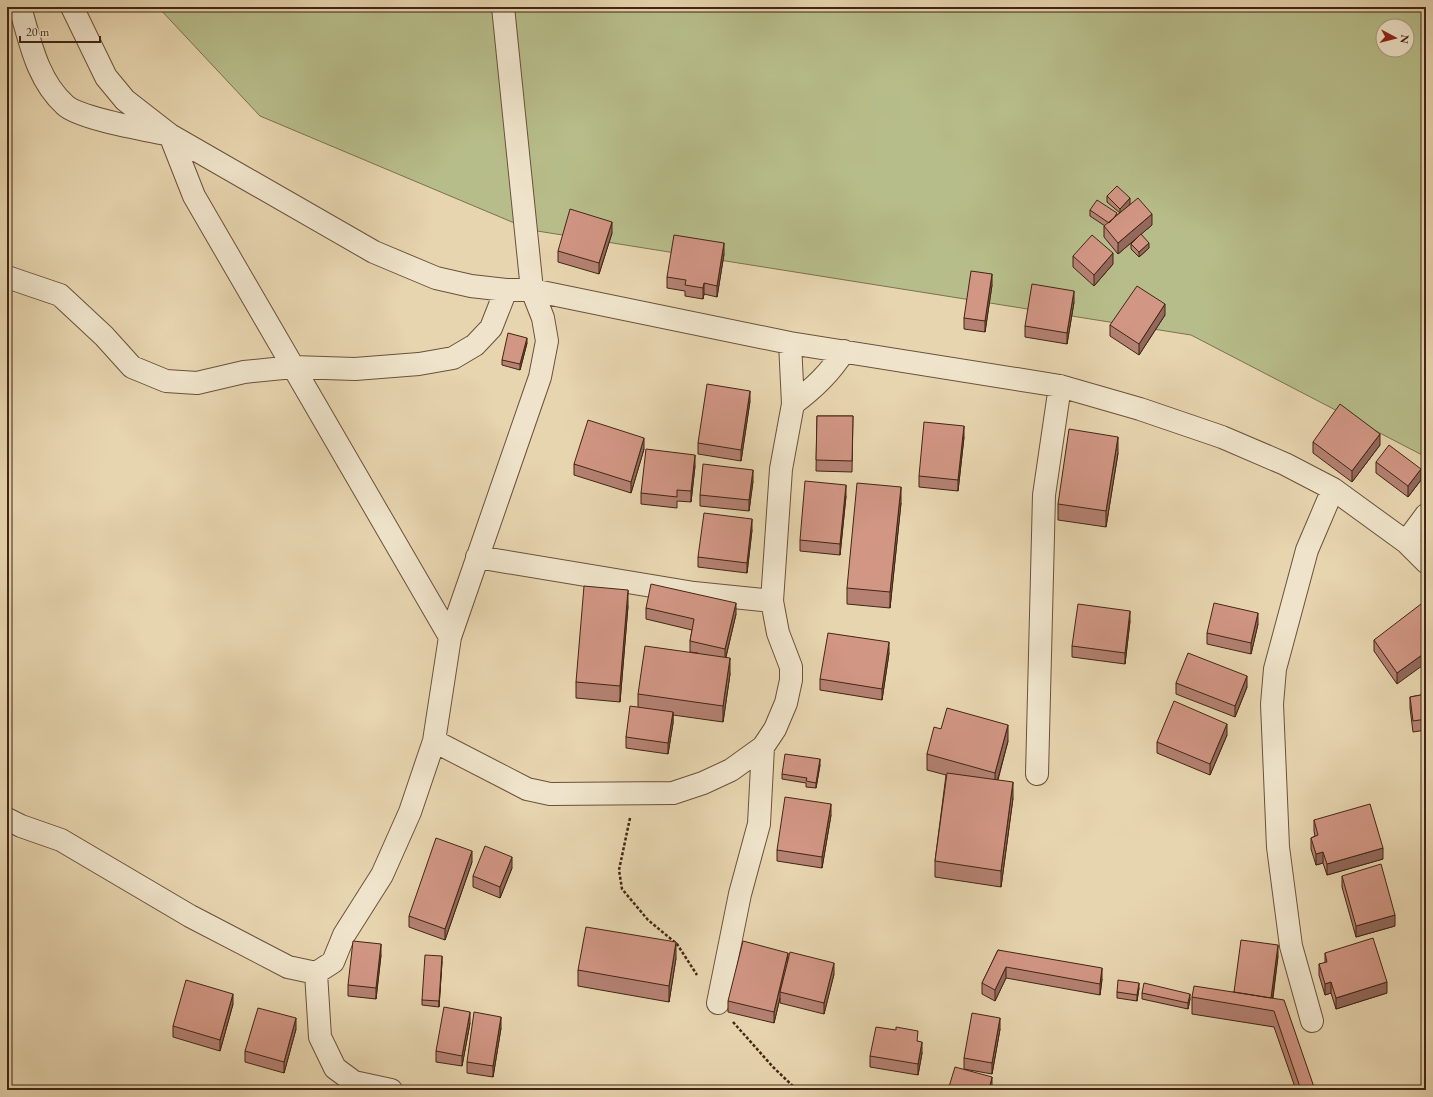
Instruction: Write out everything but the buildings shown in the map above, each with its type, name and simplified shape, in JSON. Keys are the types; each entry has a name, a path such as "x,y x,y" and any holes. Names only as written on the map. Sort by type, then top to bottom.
{"street":[{"path":"20,7 34,56 50,88 66,106 98,118 170,135"},
{"path":"72,7 106,77 125,100 170,135 374,252 436,278 471,286 506,290 532,290 790,343 1060,386 1140,409 1222,437 1284,464 1333,490 1406,542 1426,562"},
{"path":"7,819 21,826 62,840 190,916 288,967 316,973 333,962 344,935 382,875 410,812 434,741 450,637 540,377 547,341 543,318 532,290 503,7"},
{"path":"170,135 194,196 450,637"},
{"path":"7,277 60,295 104,336 132,367 166,381 197,383 244,372 293,367 355,369 419,364 453,358 475,345 491,328 506,290"},
{"path":"434,741 527,789 550,794 636,795 673,793 703,783 731,770 764,747 775,729 786,703 791,680 791,667 778,633 772,602 781,468 793,404 790,343"},
{"path":"793,404 819,383 832,369 844,351"},
{"path":"1037,774 1044,496 1060,386"},
{"path":"1312,1021 1291,946 1278,847 1272,704 1275,669 1307,550 1333,490"},
{"path":"1406,542 1426,515"},
{"path":"477,557 694,593 772,602"},
{"path":"718,1003 740,894 759,824 764,747"},
{"path":"316,973 320,1037 335,1068 354,1082 390,1090"}],"path":[{"path":"636,795 623,845 619,870 622,889 648,920 677,944 718,1003 773,1067 797,1090"}],"green space":[{"path":"158,7 1426,7 1426,457 1191,335 531,230 260,116"}]}
